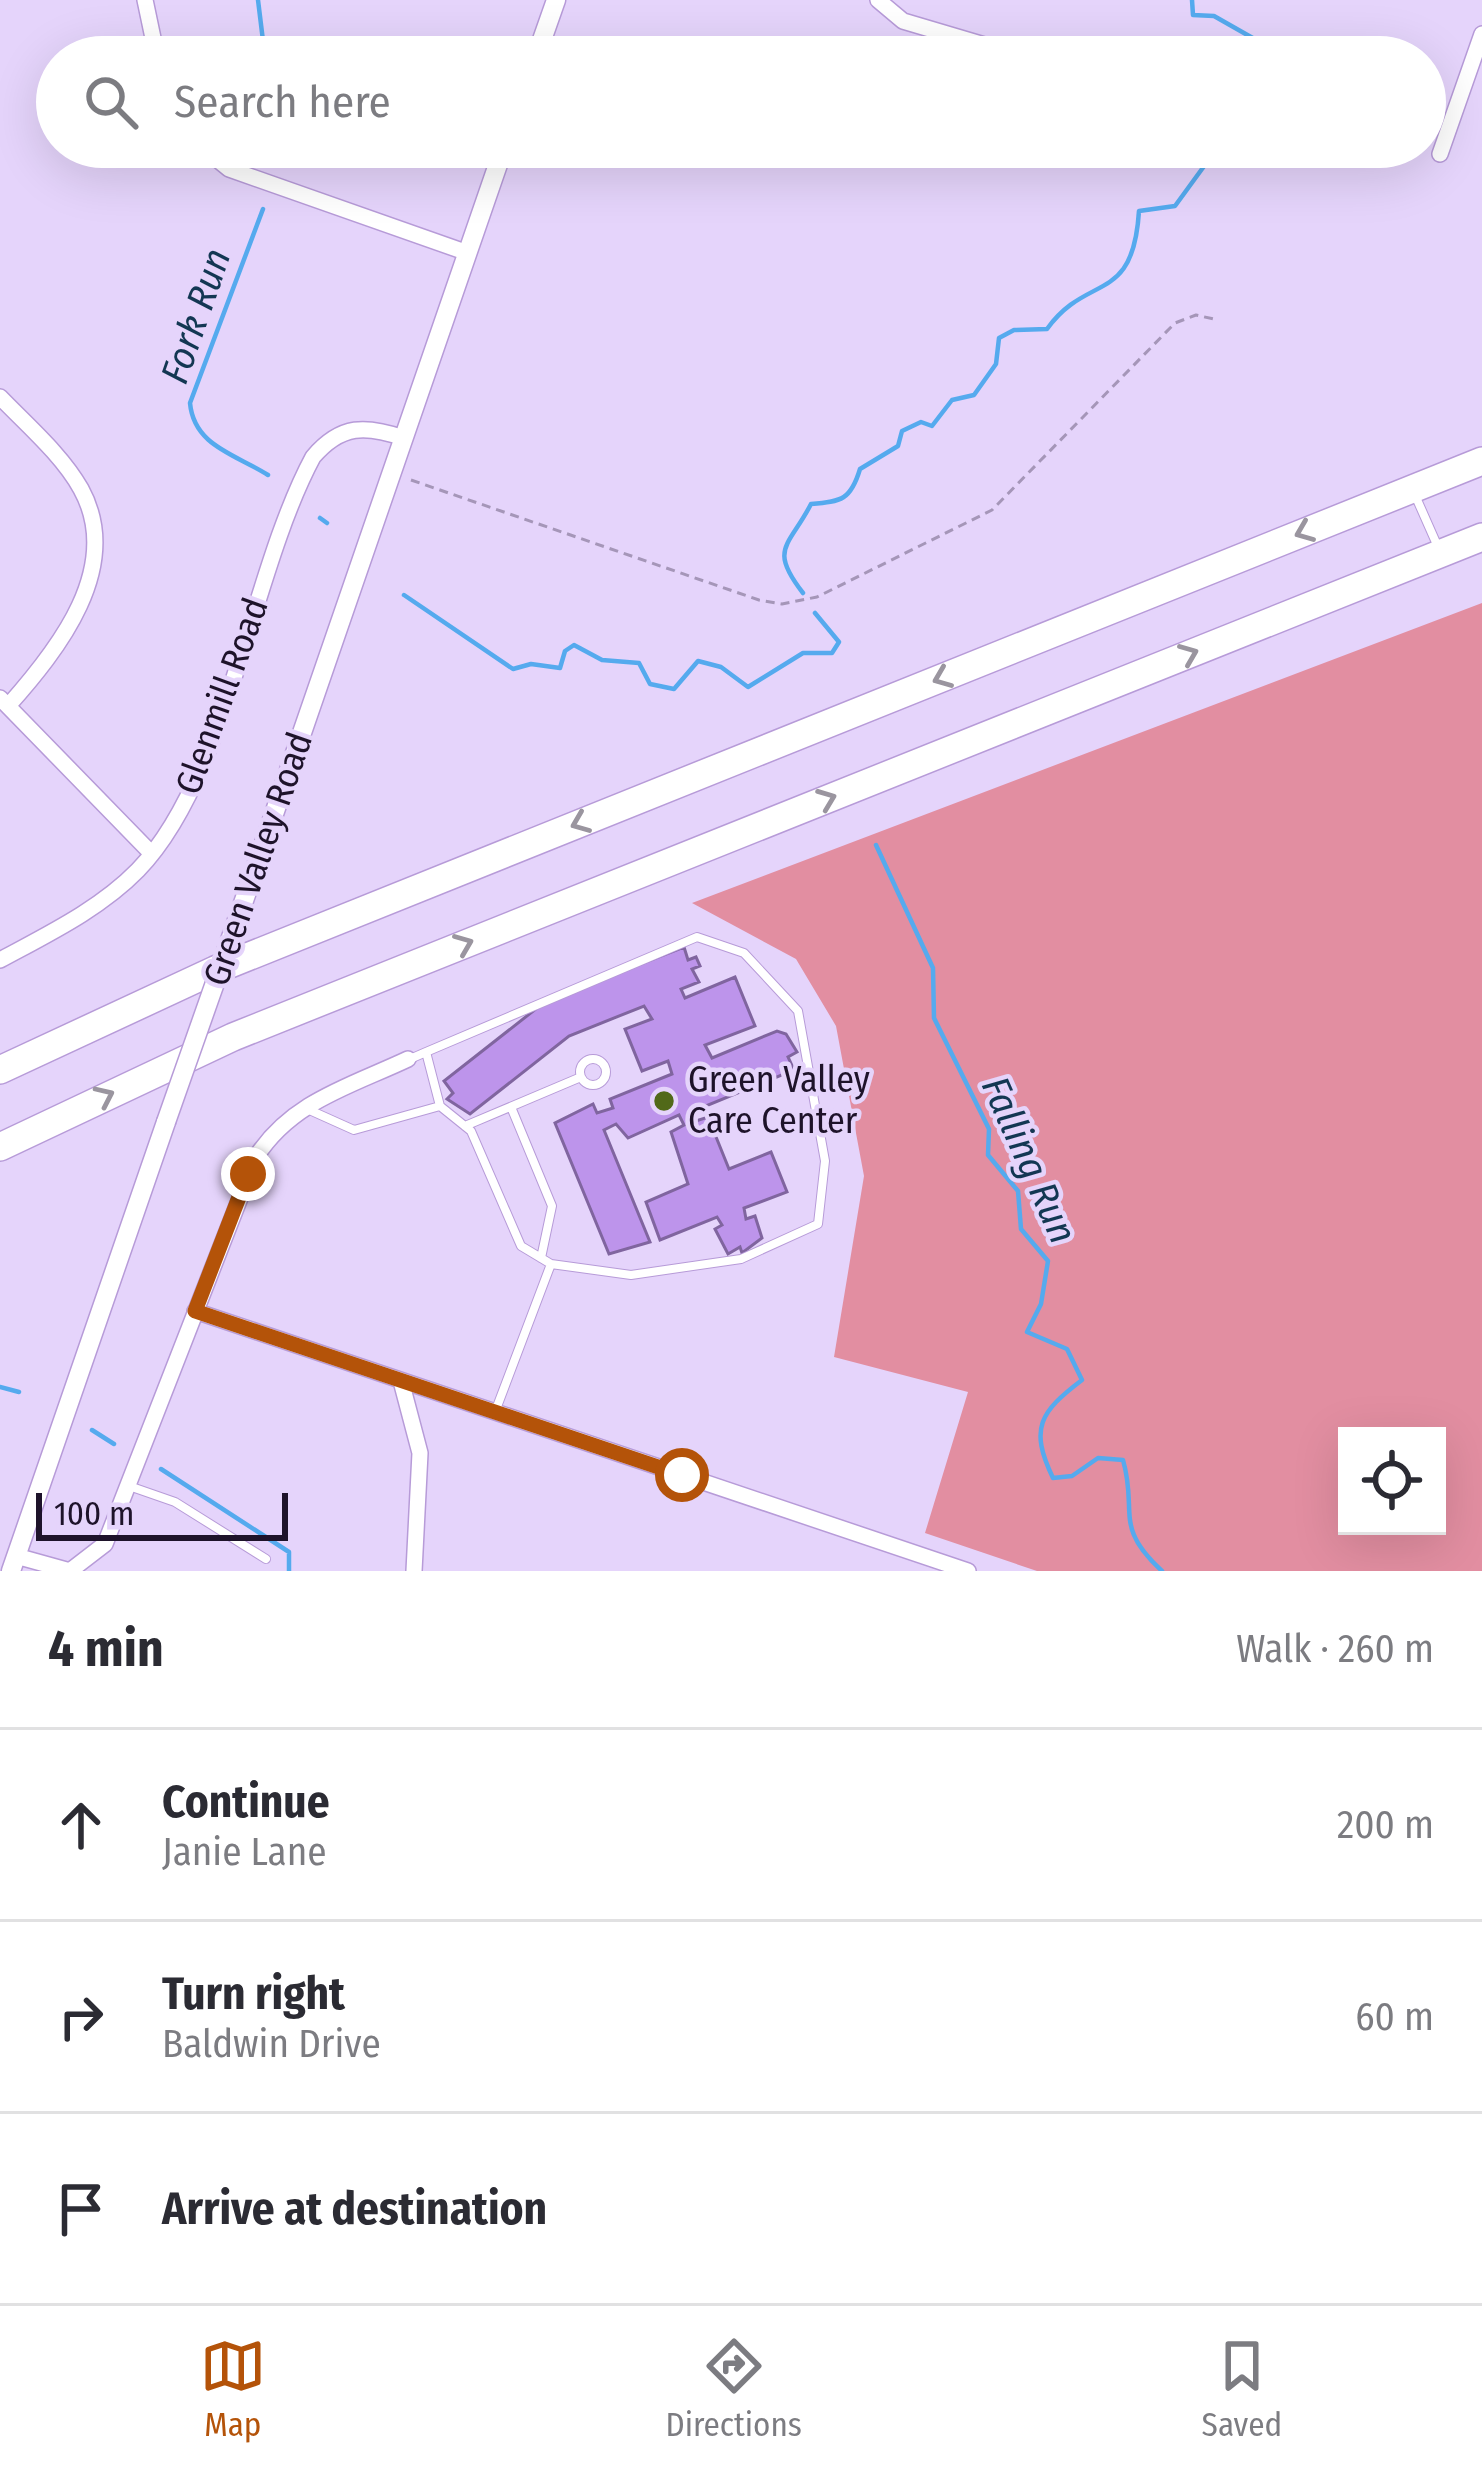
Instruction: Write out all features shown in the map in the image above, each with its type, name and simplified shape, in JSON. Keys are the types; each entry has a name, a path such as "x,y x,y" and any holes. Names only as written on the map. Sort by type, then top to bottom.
{"highway":[{"path":"0,1070 215,970 1482,461"},
{"path":"0,1147 233,1036 1482,537"}],"street":[{"path":"145,0 153,36"},
{"path":"543,36 556,0"},
{"path":"878,0 903,21 954,36"},
{"path":"1446,137 1482,34"},
{"path":"228,168 468,253"},
{"name":"Green Valley Road","path":"14,1564 498,168"},
{"path":"0,397 79,485 95,538 89,577 68,632 4,702 152,854"},
{"name":"Glenmill Road","path":"0,960 82,914 152,854 188,794 313,457 339,433 352,428 374,428 404,438"},
{"path":"14,1564 60,1570 82,1566 104,1544 256,1157 278,1127 303,1107 408,1059"},
{"path":"195,1311 495,1412 915,1563 968,1571"},
{"path":"401,1381 420,1453 414,1571"}],"lane":[{"path":"1412,489 1442,554"},
{"path":"408,1059 698,937 744,953 798,1011 825,1161 818,1224 741,1259 631,1275 551,1264 521,1246 465,1126 440,1106 426,1052"},
{"path":"465,1126 581,1077"},
{"path":"303,1107 354,1130 440,1106"},
{"path":"511,1107 551,1206 541,1258"},
{"path":"495,1412 551,1264"},
{"path":"129,1486 175,1502 266,1559"}],"path":[{"path":"392,474 759,601 800,603 941,539 992,510 1175,323 1196,315 1218,320"}],"shaded area":[{"path":"1482,603 1482,1571 1037,1571 925,1533 968,1392 834,1357 864,1176 836,1026 796,959 692,903"}],"building":[{"name":"Green Valley Care Center","path":"684,947 688,960 696,957 700,966 692,969 699,982 681,989 685,998 735,977 755,1026 705,1045 712,1058 777,1031 786,1034 797,1052 788,1057 794,1070 691,1112 696,1121 708,1117 729,1169 771,1152 787,1192 744,1208 746,1219 755,1216 762,1238 742,1253 740,1247 728,1254 715,1229 722,1225 717,1217 660,1240 646,1202 688,1184 671,1132 684,1125 679,1115 628,1138 616,1124 604,1130 650,1242 609,1254 555,1123 593,1104 597,1113 613,1108 610,1099 672,1074 668,1061 642,1071 625,1029 652,1019 644,1006 569,1036 470,1114 447,1099 453,1093 444,1081 546,1001"}],"waterway":[{"name":"Fork Run","path":"258,0 262,36"},
{"name":"Falling Run","path":"1192,0 1193,15 1214,16 1249,36"},
{"name":"Falling Run","path":"803,593 784,556 811,504 844,497 860,469 898,446 902,431 921,422 932,426 952,400 974,395 996,364 999,338 1014,330 1047,329 1062,311 1118,275 1135,241 1139,211 1175,206 1203,168"},
{"name":"Fork Run","path":"263,209 190,403 193,418 208,439 268,475"},
{"name":"Fork Run","path":"320,518 327,523"},
{"name":"Fork Run","path":"404,595 513,669 531,664 560,668 565,651 574,645 602,660 639,663 650,684 674,689 698,661 721,667 748,687 803,653 832,653 839,642 815,613"},
{"name":"Falling Run","path":"876,845 933,968 934,1018 989,1129 988,1155 1018,1191 1021,1229 1048,1261 1041,1304 1027,1332 1067,1349 1082,1380 1056,1402 1043,1422 1046,1461 1053,1478 1072,1476 1098,1458 1123,1460 1132,1530 1162,1571"},
{"path":"0,1387 19,1392"},
{"path":"92,1430 114,1444"},
{"path":"161,1469 289,1552 289,1571"}],"place":[{"name":"Green Valley Care Center","path":"664,1101"}],"route":[{"path":"248,1174 195,1311 682,1475"}]}
